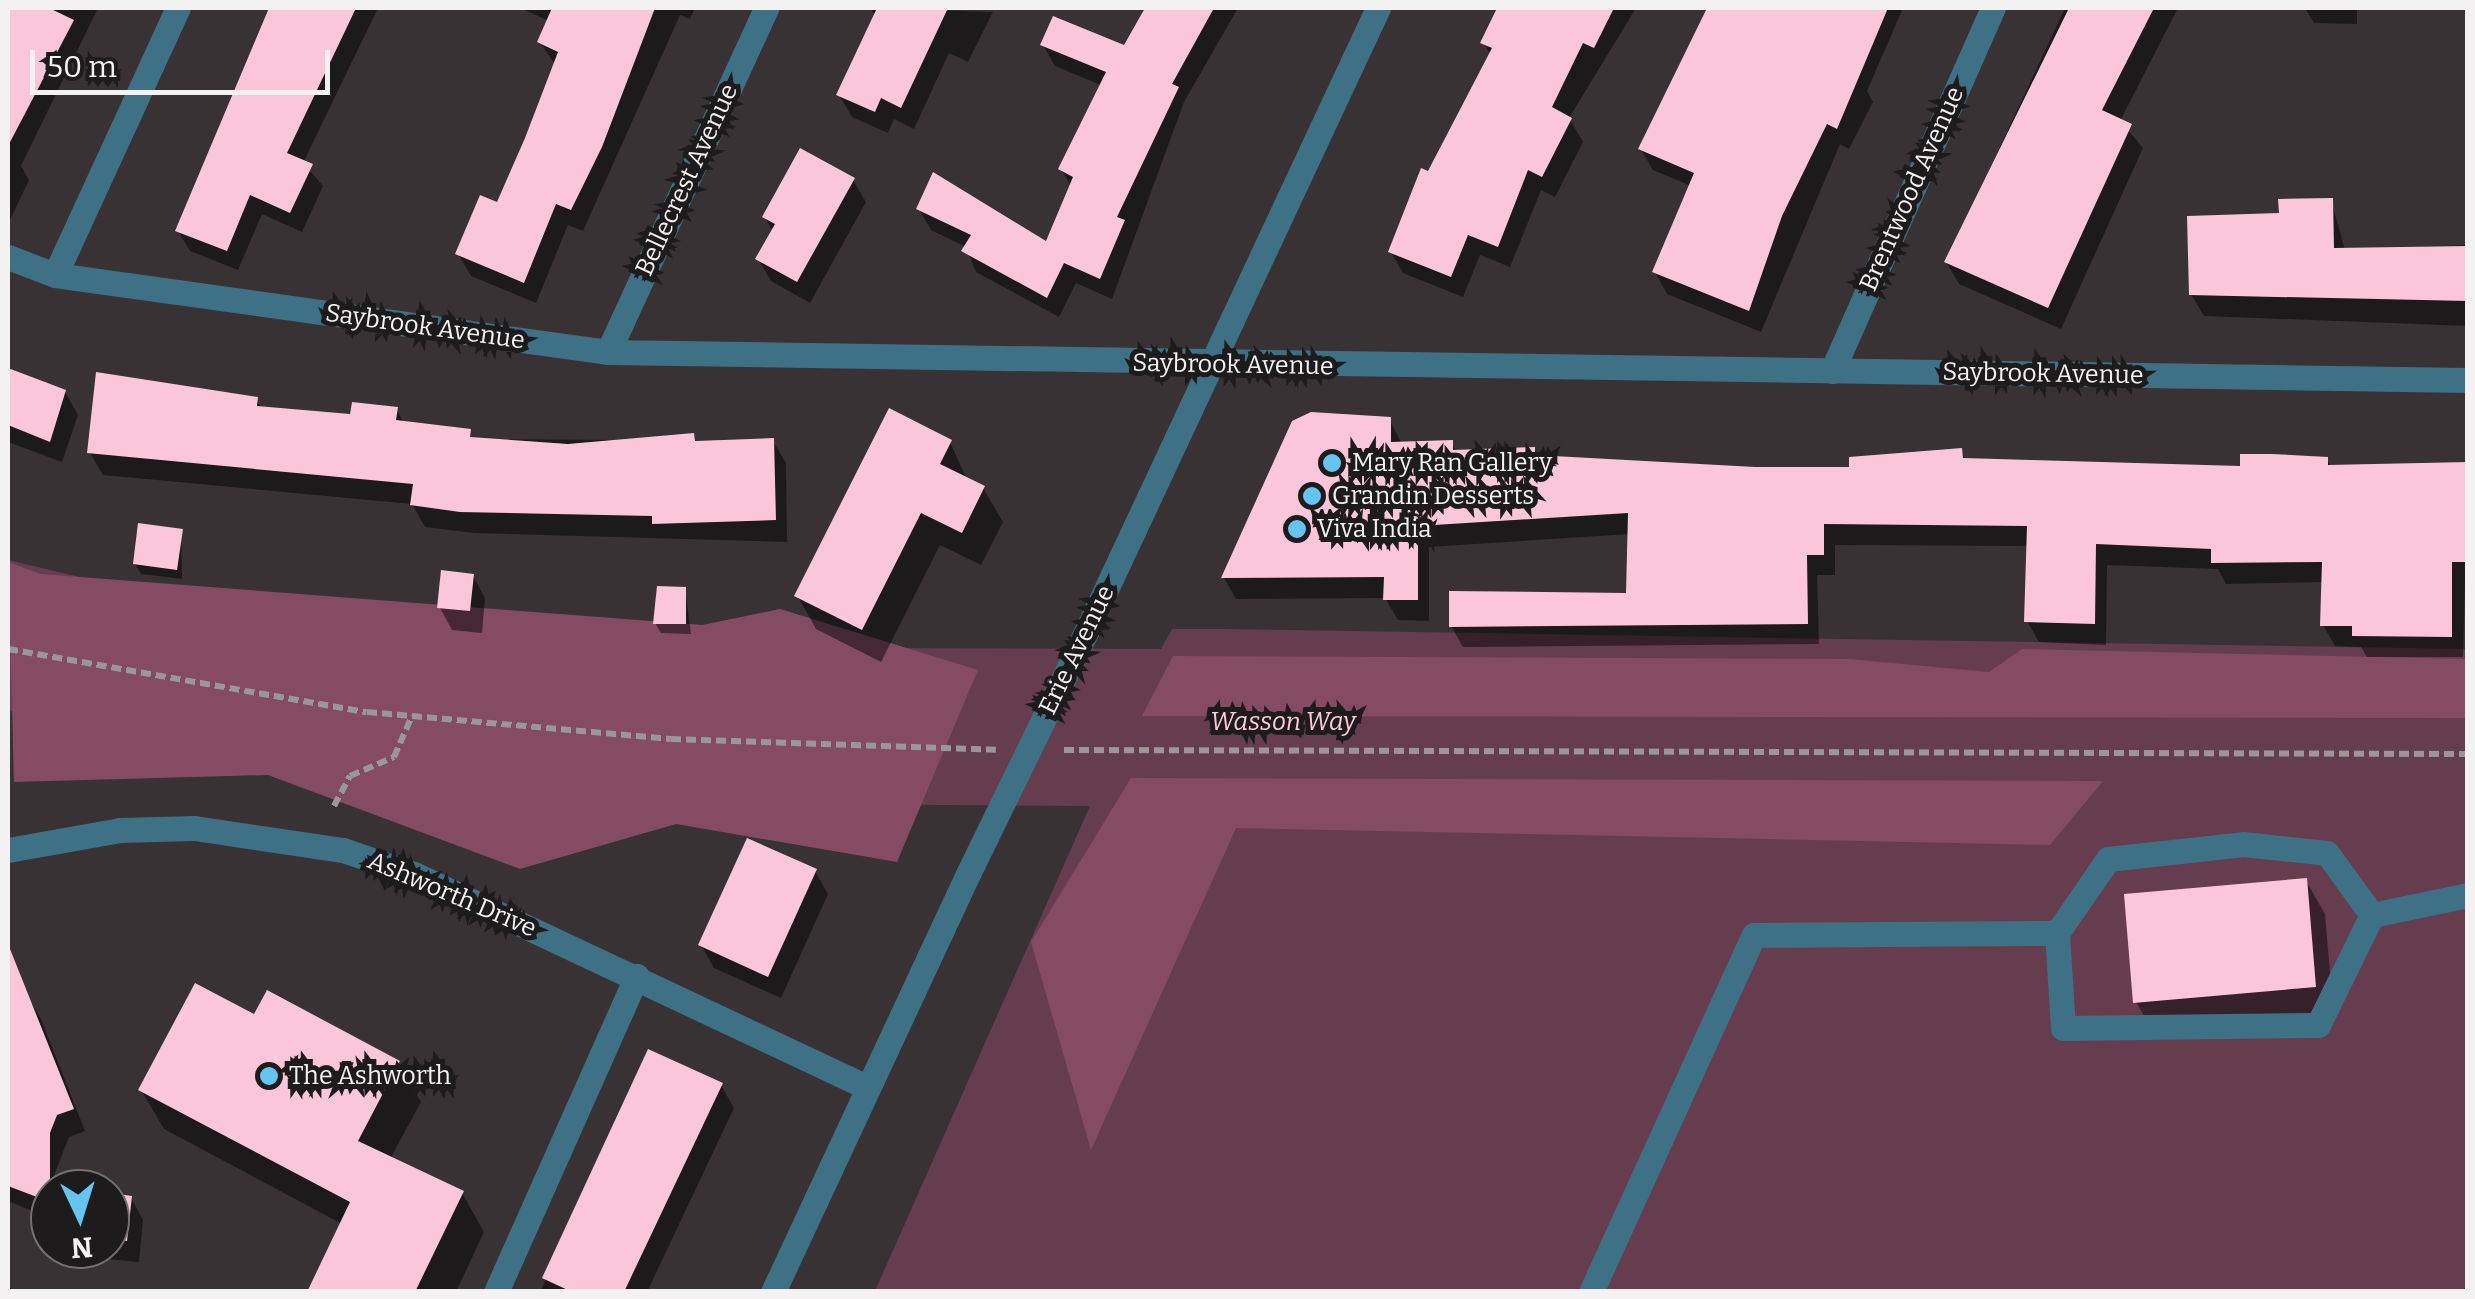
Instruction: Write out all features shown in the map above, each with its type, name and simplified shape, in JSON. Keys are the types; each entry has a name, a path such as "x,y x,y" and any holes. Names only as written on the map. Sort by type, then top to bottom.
{"street":[{"path":"55,275 178,8"},
{"name":"Bellecrest Avenue","path":"608,352 766,8"},
{"name":"Erie Avenue","path":"774,1292 866,1088 1215,365 1378,8"},
{"name":"Brentwood Avenue","path":"1832,371 1993,8"},
{"name":"Saybrook Avenue","path":"8,257 55,275 608,352 1215,365 2468,380"},
{"name":"Ashworth Drive","path":"8,850 120,830 269,835 414,874 866,1088"},
{"path":"2242,844 2327,854 2372,914 2318,1025 2063,1028 2056,933 2108,859 2242,844"},
{"path":"2372,914 2468,895"},
{"path":"1591,1292 1754,935 2056,933"},
{"path":"496,1292 636,976"}],"path":[{"path":"8,648 412,716 670,738 1004,750"},
{"path":"334,806 350,776 394,757 412,716"},
{"path":"1042,750 2468,754"}],"green space":[{"name":"Wasson Way","path":"8,560 105,583 793,648 1161,649 1172,629 1226,629 2467,649 2467,1291 875,1291 1090,806 792,804 8,711"}],"shaded area":[{"path":"8,562 41,574 702,625 780,609 978,670 897,862 676,824 520,869 268,775 14,782"},
{"path":"2022,649 2467,659 2467,718 1142,716 1173,656 1849,659 1989,672"},
{"path":"1131,778 2103,781 2050,845 1236,828 1091,1150 1031,942"}],"building":[{"path":"8,8 49,8 74,20 8,146"},
{"path":"269,8 356,8 287,153 313,164 290,213 250,195 227,251 175,231"},
{"path":"552,8 655,8 602,147 571,210 556,204 524,283 455,254 480,195 497,202 525,138 558,52 537,42"},
{"path":"877,8 948,8 901,108 881,98 875,112 836,95"},
{"path":"1145,8 1214,8 1172,84 1179,87 1117,217 1125,220 1100,279 1064,263 1047,298 961,251 971,235 916,209 933,172 1046,241 1073,177 1058,169 1106,72 1040,45 1053,16 1124,45"},
{"path":"1497,8 1614,8 1594,48 1583,43 1552,107 1572,118 1542,177 1528,170 1498,247 1468,235 1451,277 1388,252 1421,168 1428,171 1492,48 1480,43"},
{"path":"1707,8 1888,8 1837,129 1827,124 1782,216 1749,311 1652,272 1694,173 1638,149"},
{"path":"2069,8 2154,8 2102,110 2132,124 2048,308 1944,262"},
{"path":"800,148 855,178 797,282 755,259 775,224 762,217"},
{"path":"2333,198 2334,248 2468,246 2468,301 2189,295 2187,216 2279,213 2278,199"},
{"path":"8,368 66,390 50,442 8,425"},
{"path":"96,372 258,397 257,406 350,414 352,402 398,407 396,420 471,429 470,437 568,444 694,433 695,441 774,438 776,520 652,524 652,516 460,512 410,505 413,484 87,453"},
{"path":"889,408 952,440 940,464 985,486 962,533 921,513 862,630 794,596"},
{"path":"1311,412 1391,417 1391,442 1453,440 1453,450 1535,447 1535,455 1755,467 1849,467 1849,457 1962,448 1963,458 2240,466 2240,454 2328,457 2328,465 2468,462 2468,562 2452,562 2452,637 2352,636 2352,626 2320,626 2322,562 2211,563 2211,549 2096,544 2095,624 2024,622 2027,526 1824,524 1824,555 1807,555 1808,624 1449,627 1449,591 1626,593 1628,513 1418,526 1418,600 1383,600 1384,577 1221,578 1292,421"},
{"path":"138,523 183,529 177,570 133,564"},
{"path":"441,570 474,574 470,611 437,608"},
{"path":"657,586 686,587 686,624 653,624"},
{"path":"747,838 817,869 768,977 698,945"},
{"path":"2307,878 2316,987 2133,1003 2124,894"},
{"path":"8,944 74,1109 57,1115 50,1133 50,1169 30,1169 30,1194 8,1186"},
{"name":"The Ashworth","path":"195,983 254,1014 267,990 400,1061 358,1141 464,1191 415,1292 307,1292 350,1202 138,1090"},
{"path":"648,1049 723,1083 624,1292 572,1292 542,1278"}],"place":[{"name":"Mary Ran Gallery","path":"1332,463"},
{"name":"Grandin Desserts","path":"1312,496"},
{"name":"Viva India","path":"1297,529"},
{"name":"The Ashworth","path":"269,1076"}]}
